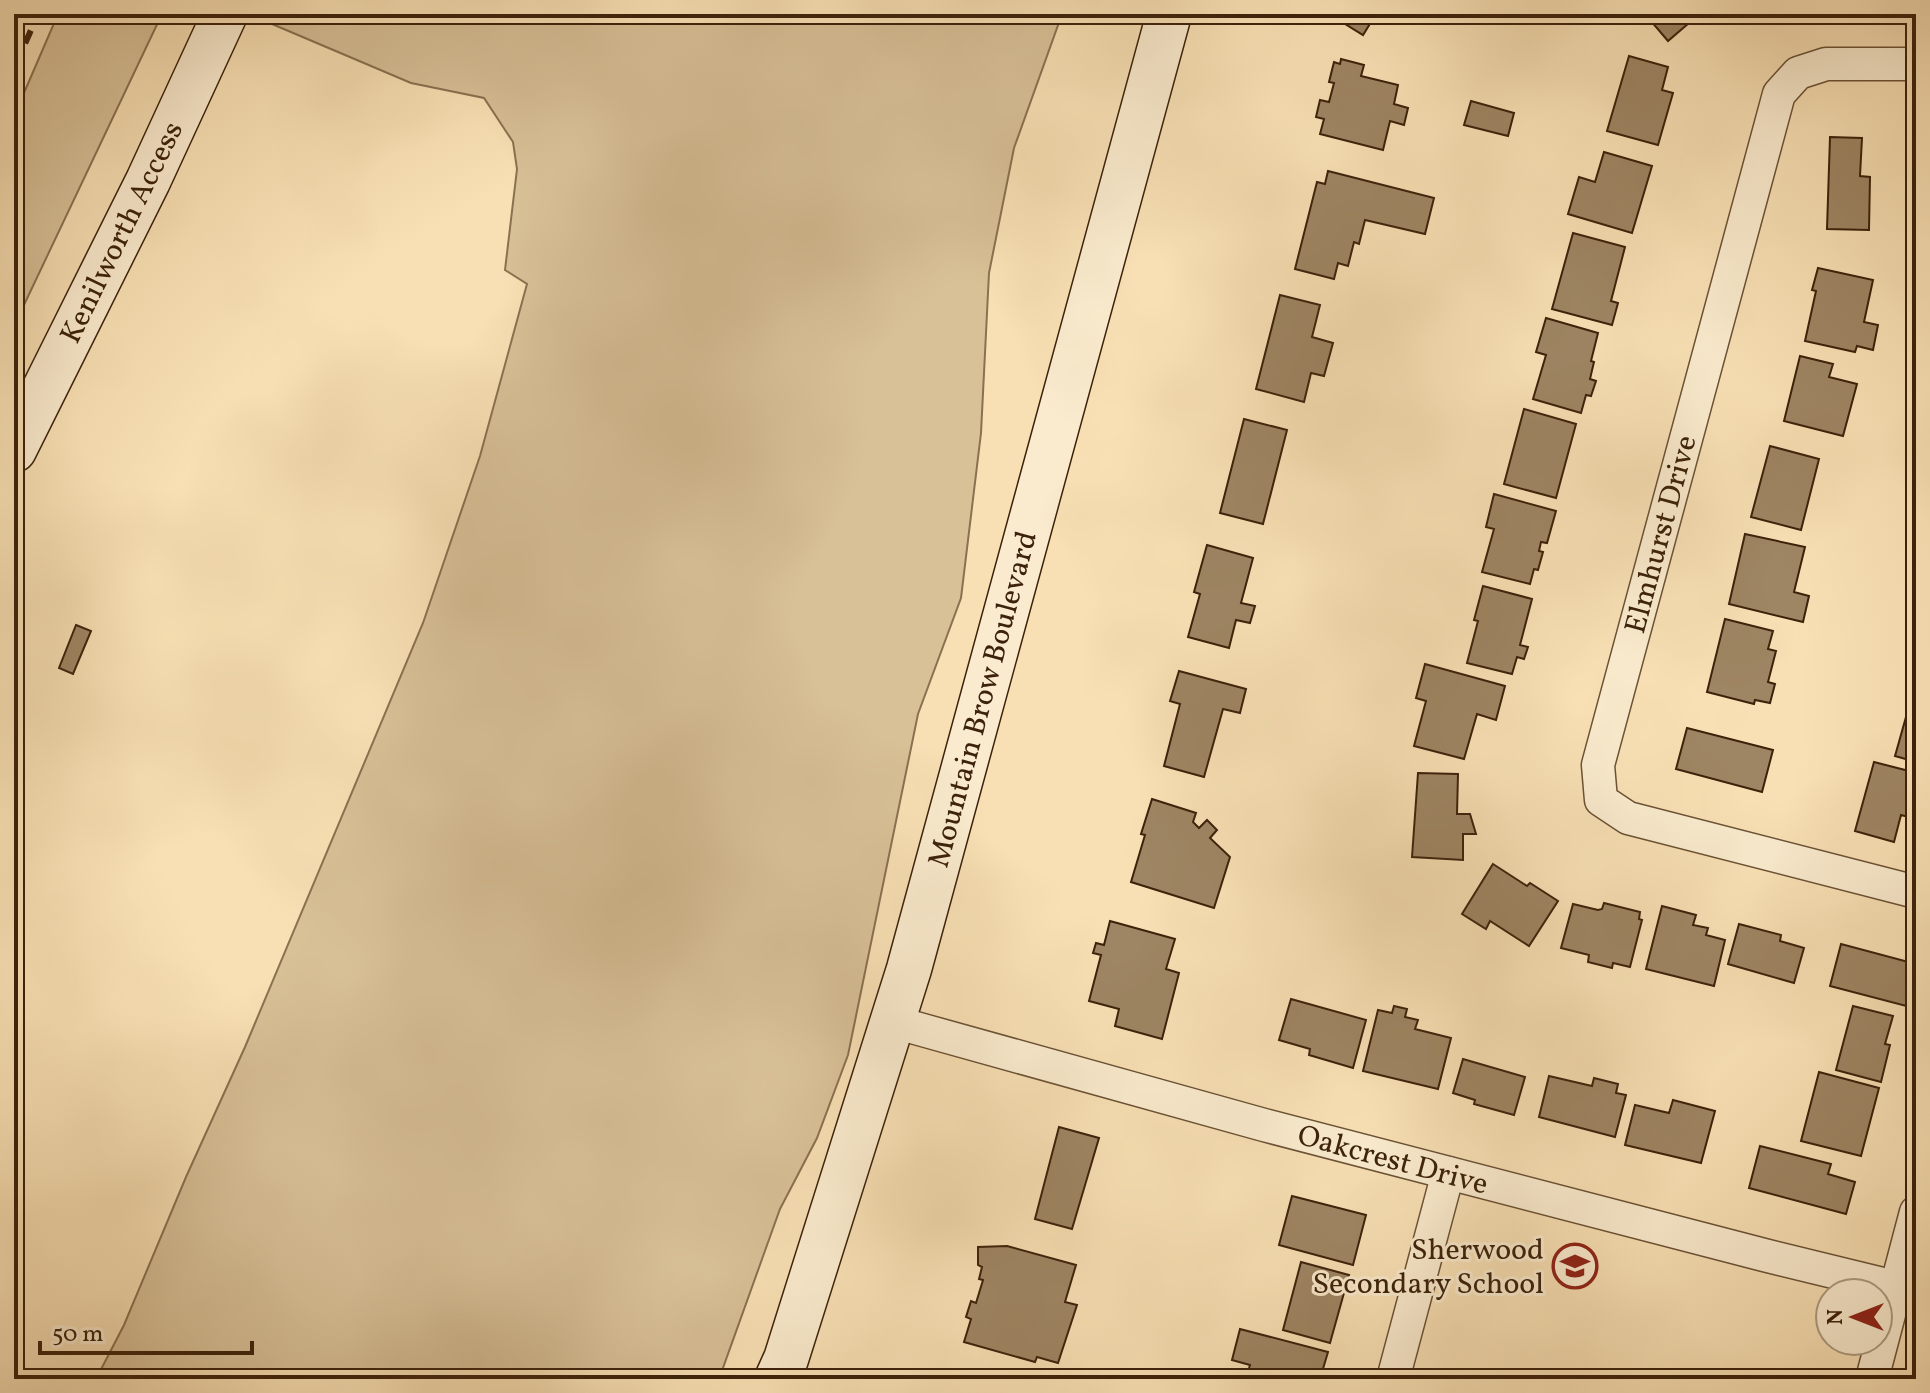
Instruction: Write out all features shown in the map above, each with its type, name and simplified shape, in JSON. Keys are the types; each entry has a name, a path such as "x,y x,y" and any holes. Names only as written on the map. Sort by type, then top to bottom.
{"main road":[{"name":"Kenilworth Access","path":"14,450 148,181 225,14"},
{"name":"Mountain Brow Boulevard","path":"777,1379 894,1022 1169,14"}],"street":[{"name":"Elmhurst Drive","path":"1916,64 1826,64 1798,73 1779,94 1598,765 1601,800 1628,818 1916,892"},
{"name":"Oakcrest Drive","path":"894,1022 1448,1173 1895,1287"},
{"path":"1393,1379 1448,1173"},
{"path":"1872,1379 1916,1212"}],"shaded area":[{"path":"58,14 162,14 14,326 14,116"},
{"path":"272,14 1062,14 1014,148 989,273 981,433 961,598 918,714 848,1055 817,1138 780,1209 719,1379 96,1379 124,1325 245,1047 423,623 480,456 527,284 505,270 517,169 513,142 484,98 411,83 272,24"}],"building":[{"path":"1329,14 1376,14 1363,35"},
{"path":"1645,14 1684,14 1690,22 1668,41"},
{"path":"1629,56 1668,67 1662,90 1673,93 1658,145 1607,131"},
{"path":"1341,59 1364,65 1361,76 1398,85 1394,104 1408,108 1404,125 1390,121 1383,150 1320,134 1324,119 1316,117 1320,100 1329,102 1334,83 1329,82 1334,62 1340,64"},
{"path":"1471,101 1514,113 1508,136 1464,125"},
{"path":"1830,137 1862,138 1860,176 1870,177 1869,230 1827,229"},
{"path":"1913,144 1916,144 1916,232 1911,232"},
{"path":"1604,152 1652,166 1632,233 1568,214 1579,177 1595,182"},
{"path":"1328,171 1434,198 1425,234 1365,220 1359,244 1354,242 1348,266 1338,263 1334,279 1295,269 1317,182 1325,184"},
{"path":"1573,233 1625,247 1611,301 1618,303 1612,325 1552,309"},
{"path":"1818,268 1873,280 1864,322 1878,325 1873,350 1857,346 1855,352 1805,341"},
{"path":"1280,295 1320,305 1312,337 1333,343 1324,376 1311,373 1304,402 1256,389"},
{"path":"1546,318 1598,333 1590,379 1596,381 1591,396 1586,395 1581,413 1533,399 1546,355 1536,352"},
{"path":"1800,356 1833,364 1829,377 1857,384 1843,436 1784,421"},
{"path":"1524,409 1576,424 1556,498 1504,484"},
{"path":"1244,419 1287,430 1263,524 1220,513"},
{"path":"1770,446 1819,459 1801,530 1751,517"},
{"path":"1494,494 1556,511 1547,543 1541,542 1539,551 1543,552 1530,584 1482,572 1494,529 1486,527"},
{"path":"1745,534 1805,547 1794,592 1809,596 1803,622 1729,604"},
{"path":"1207,545 1253,558 1241,603 1255,606 1250,623 1236,620 1229,648 1188,637 1200,594 1194,592"},
{"path":"1483,586 1532,599 1520,645 1528,647 1524,659 1517,657 1512,674 1467,663"},
{"path":"1725,619 1773,631 1768,649 1776,651 1768,682 1775,684 1770,703 1755,700 1754,704 1707,692"},
{"path":"76,625 91,631 73,674 59,668"},
{"path":"1425,664 1505,686 1496,720 1477,714 1464,759 1414,746 1426,701 1416,698"},
{"path":"1179,671 1246,689 1240,713 1223,709 1204,777 1164,766 1180,704 1170,701"},
{"path":"1913,692 1916,693 1916,762 1895,756"},
{"path":"1687,728 1773,750 1762,792 1676,769"},
{"path":"1874,762 1913,772 1909,785 1916,787 1916,819 1901,815 1894,842 1855,831"},
{"path":"1418,773 1458,774 1457,814 1470,814 1476,834 1463,834 1463,860 1412,857"},
{"path":"1152,799 1196,813 1193,822 1199,828 1207,820 1217,830 1210,838 1230,857 1214,908 1131,882"},
{"path":"1493,864 1558,901 1529,946 1490,921 1486,929 1462,914"},
{"path":"1604,903 1640,912 1639,919 1642,920 1630,967 1613,963 1612,968 1588,962 1589,955 1561,948 1573,904 1598,910"},
{"path":"1662,906 1696,915 1693,925 1708,928 1706,935 1725,940 1714,986 1646,969"},
{"path":"1110,921 1175,939 1166,969 1179,973 1162,1039 1115,1026 1119,1009 1089,1001 1101,955 1093,953 1096,943 1104,945"},
{"path":"1739,924 1781,935 1780,941 1804,948 1794,983 1728,964"},
{"path":"1841,944 1916,964 1914,1008 1830,986"},
{"path":"1291,999 1366,1020 1353,1068 1309,1055 1310,1049 1279,1040"},
{"path":"1394,1006 1407,1009 1405,1017 1418,1020 1415,1029 1451,1038 1438,1089 1363,1071 1378,1010 1392,1013"},
{"path":"1853,1006 1893,1016 1885,1044 1890,1045 1881,1082 1836,1070"},
{"path":"1463,1059 1525,1077 1514,1115 1474,1104 1475,1100 1453,1093"},
{"path":"1819,1072 1879,1088 1861,1156 1801,1141"},
{"path":"1549,1076 1592,1086 1594,1078 1618,1084 1616,1093 1626,1095 1615,1137 1539,1117"},
{"path":"1673,1100 1715,1111 1701,1163 1625,1145 1635,1105 1669,1113"},
{"path":"1059,1127 1099,1138 1072,1229 1035,1219"},
{"path":"1760,1146 1831,1164 1828,1174 1855,1182 1846,1214 1749,1188"},
{"path":"1292,1196 1366,1215 1353,1265 1279,1245"},
{"path":"1007,1246 1076,1265 1065,1302 1077,1305 1058,1363 1037,1357 1035,1362 964,1342 971,1319 966,1317 971,1301 976,1303 983,1280 979,1279 982,1267 978,1265 978,1247"},
{"path":"1301,1262 1349,1275 1330,1343 1283,1330"},
{"path":"1240,1329 1328,1352 1320,1379 1246,1379 1250,1365 1232,1360"}],"railway":[{"path":"14,69 38,14"}],"place":[{"name":"Sherwood Secondary School","path":"1575,1266"}]}
